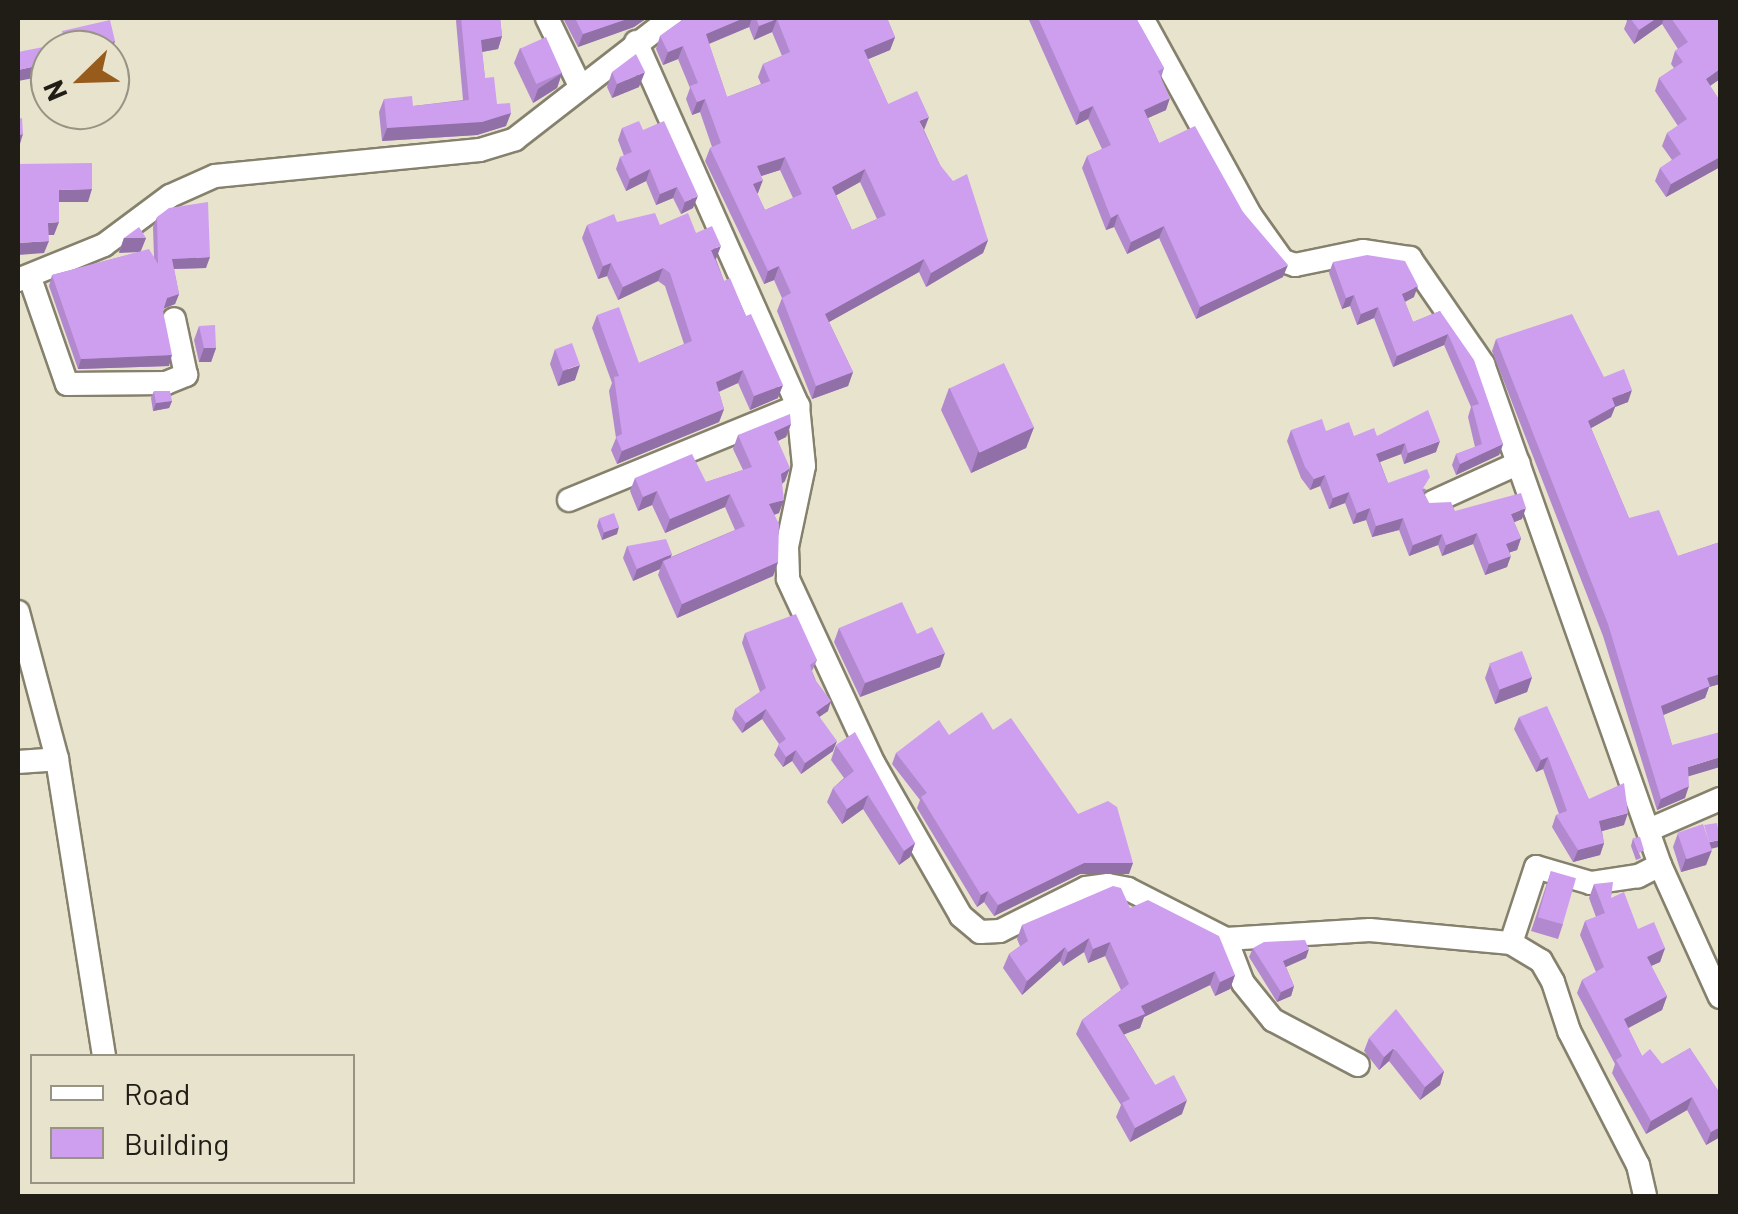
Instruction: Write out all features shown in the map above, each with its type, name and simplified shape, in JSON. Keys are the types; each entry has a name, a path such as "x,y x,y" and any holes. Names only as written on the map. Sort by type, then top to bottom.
{"street":[{"path":"547,18 579,84"},
{"path":"174,319 186,376 166,383 67,384 24,278 104,245 170,196 216,176 480,150 539,124 579,84 672,18"},
{"path":"1142,18 1250,216 1283,261 1295,266 1352,254 1410,258 1425,272 1484,364 1652,829 1660,865 1720,998"},
{"path":"636,42 798,406 804,466 787,546 788,579 874,764 961,916 980,932 1000,931 1086,888 1119,886 1226,939 1370,930 1511,943 1541,961 1553,982 1569,1031 1638,1165 1645,1196"},
{"path":"569,500 798,406"},
{"path":"1433,502 1520,462"},
{"path":"18,612 57,759 104,1054"},
{"path":"18,762 57,759"},
{"path":"1652,829 1720,798"},
{"path":"1511,943 1536,867 1591,883 1638,876 1660,865"},
{"path":"1226,939 1242,983 1273,1020 1358,1064"}],"building":[{"path":"461,18 500,18 502,36 481,40 485,78 494,77 497,104 510,103 511,113 482,122 387,128 384,99 412,96 413,106 469,100"},
{"path":"575,18 630,18 583,34"},
{"path":"685,18 744,18 706,34 727,97 770,81 763,64 790,52 777,19 759,26 756,18 887,18 895,37 864,50 888,104 917,91 929,117 919,121 940,165 953,181 967,174 988,240 931,273 924,259 825,314 853,372 816,386 782,298 791,293 779,266 768,271 710,148 721,143 705,99 697,102 690,86 698,83 683,46 668,52 660,36","holes":["785,157 802,194 765,210 753,184 763,180 757,166","865,169 886,215 852,230 832,187"]},
{"path":"1038,18 1136,18 1164,68 1158,71 1170,98 1144,110 1159,143 1195,126 1243,212 1288,265 1200,307 1164,226 1131,242 1118,214 1111,218 1087,156 1111,145 1093,106 1080,112"},
{"path":"1630,18 1657,18 1639,30"},
{"path":"1671,18 1720,18 1720,69 1706,79 1720,101 1720,157 1671,184 1660,168 1681,154 1667,133 1687,119 1659,78 1683,62 1675,51 1688,42"},
{"path":"110,20 112,30 66,30"},
{"path":"546,37 562,73 536,84 520,48"},
{"path":"30,50 30,67 18,70 18,52"},
{"path":"636,54 645,72 617,84 612,72"},
{"path":"22,118 23,134 18,135 18,119"},
{"path":"639,121 643,130 664,121 698,196 685,202 677,187 660,194 650,169 630,179 620,157 632,152 622,128"},
{"path":"92,163 92,189 59,190 59,222 48,223 49,241 18,243 18,164"},
{"path":"208,202 210,257 172,259 179,294 167,298 163,311 172,355 81,359 52,275 149,249 158,264 157,217 169,208"},
{"path":"655,213 660,225 688,213 696,233 712,226 721,246 711,250 724,281 730,278 746,316 751,314 783,385 754,396 743,370 716,382 724,409 622,451 616,437 622,434 614,377 619,376 597,315 619,307 639,363 692,341 670,273 663,268 623,287 611,263 603,266 587,225 614,214 617,222"},
{"path":"139,227 146,238 124,238"},
{"path":"1367,255 1405,261 1418,286 1402,294 1413,322 1440,311 1474,360 1503,444 1460,464 1456,454 1482,444 1472,406 1479,404 1448,334 1397,356 1378,307 1361,314 1354,295 1346,298 1333,262"},
{"path":"1572,314 1604,377 1624,369 1632,390 1612,398 1615,406 1588,421 1629,518 1659,510 1678,556 1720,542 1720,674 1707,678 1710,686 1661,706 1672,745 1720,732 1720,757 1688,767 1689,786 1661,799 1608,624 1496,339"},
{"path":"215,325 216,348 204,348 199,326"},
{"path":"572,343 580,365 563,371 555,349"},
{"path":"1004,363 1034,427 980,453 950,388"},
{"path":"154,391 170,391 172,401 156,403"},
{"path":"1428,410 1440,441 1408,453 1405,443 1376,454 1388,483 1427,469 1430,477 1422,490 1429,503 1451,502 1455,511 1521,493 1526,508 1511,514 1521,538 1506,544 1511,556 1489,564 1477,533 1446,545 1442,534 1413,545 1403,518 1376,526 1370,508 1357,513 1349,492 1333,498 1325,475 1314,479 1305,467 1291,430 1322,419 1326,431 1349,422 1354,436 1374,428 1377,436"},
{"path":"790,414 791,424 774,432 790,468 781,474 784,500 769,504 779,524 778,562 682,604 663,561 745,526 730,494 670,519 657,491 643,497 635,478 692,454 706,482 752,467 738,435"},
{"path":"614,513 619,527 604,533 599,518"},
{"path":"666,539 672,554 637,569 627,546"},
{"path":"902,602 917,634 932,627 945,653 865,683 839,628"},
{"path":"796,614 817,660 810,665 814,678 831,701 816,712 837,741 805,763 796,750 786,757 778,745 786,739 766,709 746,723 735,709 766,688 745,633"},
{"path":"1522,651 1532,677 1499,690 1489,664"},
{"path":"1547,706 1589,799 1624,783 1628,813 1599,821 1604,843 1578,850 1556,815 1567,811 1548,757 1541,760 1519,717"},
{"path":"982,712 993,730 1011,718 1078,814 1108,801 1117,807 1133,863 1084,863 998,905 988,891 981,895 921,797 927,793 896,753 939,720 949,735"},
{"path":"855,732 915,843 904,851 868,795 847,809 833,788 854,771 836,745"},
{"path":"1717,823 1720,840 1709,842 1704,825"},
{"path":"1703,824 1712,850 1687,859 1677,833"},
{"path":"1640,837 1644,850 1639,853 1633,838"},
{"path":"1551,871 1576,878 1563,924 1538,917"},
{"path":"1613,882 1611,898 1624,892 1638,929 1654,922 1665,948 1647,957 1667,996 1624,1019 1642,1056 1650,1049 1662,1064 1690,1048 1720,1093 1720,1127 1711,1132 1692,1097 1651,1121 1616,1060 1622,1056 1582,980 1604,967 1585,921 1605,913 1594,884"},
{"path":"1113,886 1121,888 1130,908 1148,900 1219,936 1235,975 1220,982 1215,971 1141,1006 1145,1014 1118,1025 1155,1085 1174,1075 1187,1100 1135,1128 1122,1103 1130,1099 1082,1020 1129,984 1110,942 1093,949 1089,938 1068,952 1065,947 1027,981 1009,954 1028,941 1022,925"},
{"path":"1305,940 1309,949 1283,961 1294,986 1281,992 1253,948 1264,942"},
{"path":"1396,1009 1444,1071 1425,1087 1394,1048 1384,1057 1369,1038"}]}
